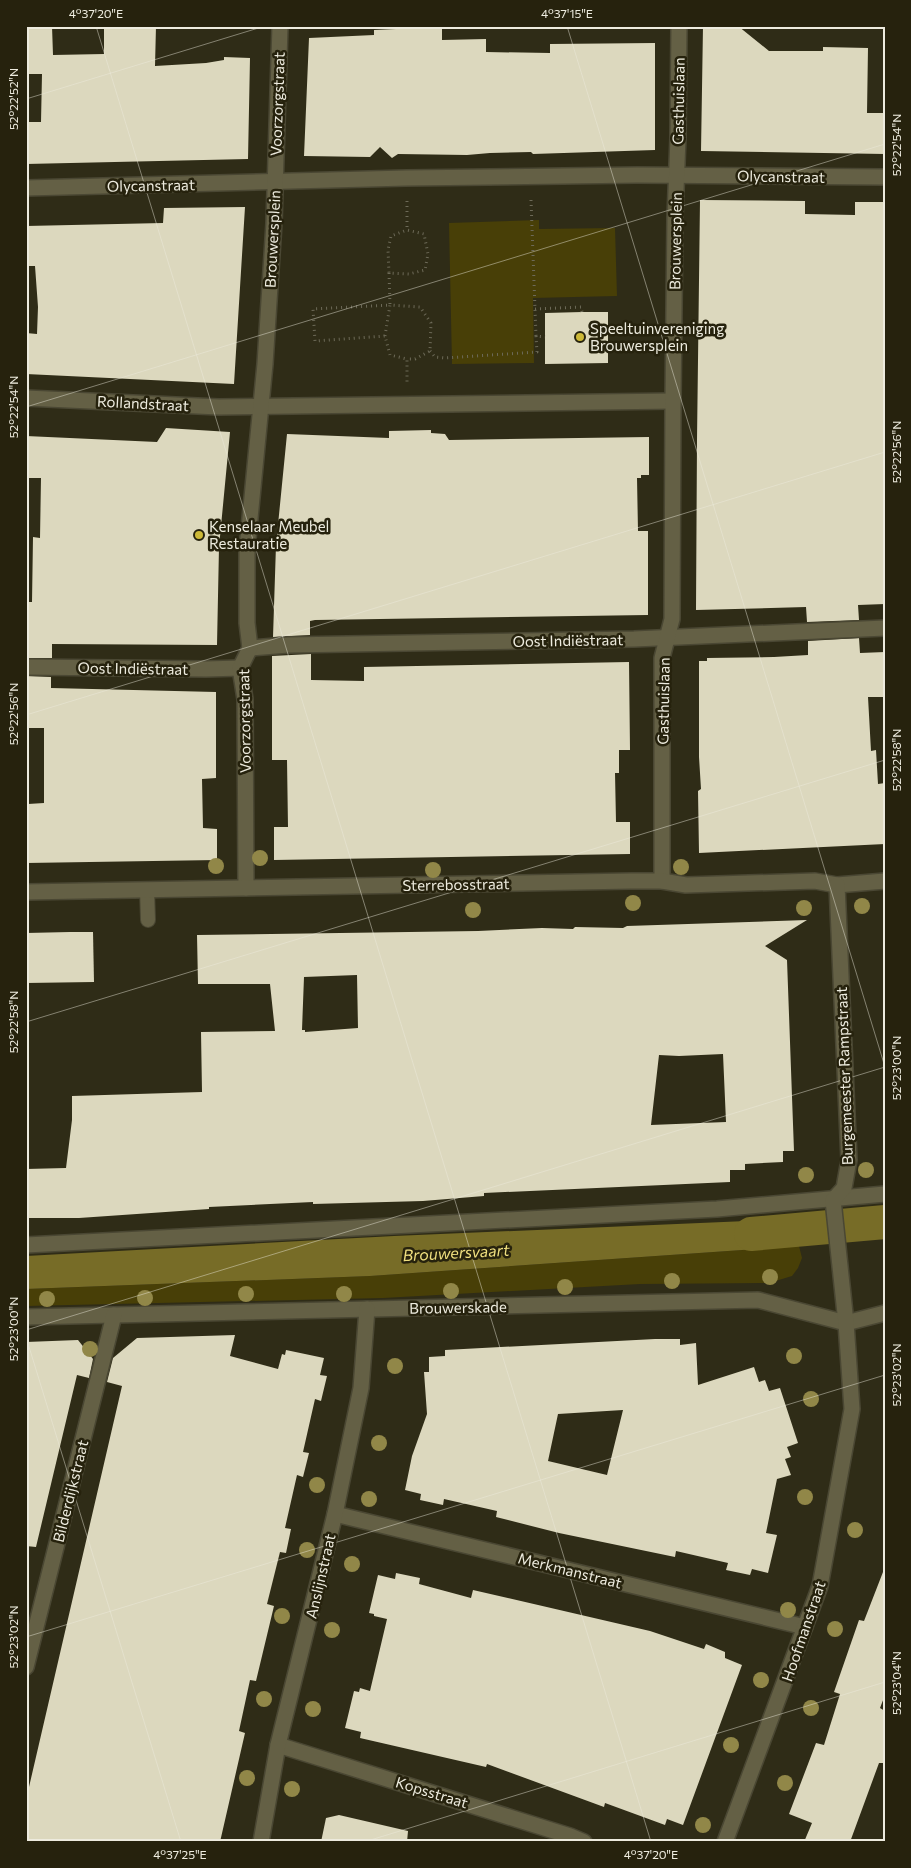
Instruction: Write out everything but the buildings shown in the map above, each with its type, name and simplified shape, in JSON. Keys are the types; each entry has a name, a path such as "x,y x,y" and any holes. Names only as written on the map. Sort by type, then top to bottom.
{"street":[{"name":"Voorzorgstraat","path":"275,181 280,26"},
{"name":"Gasthuislaan","path":"676,175 679,26"},
{"name":"Brouwersplein","path":"260,406 265,364 275,181 406,178 676,175 672,401"},
{"name":"Olycanstraat","path":"676,175 885,177"},
{"name":"Olycanstraat","path":"26,188 230,184 275,181"},
{"name":"Rollandstraat","path":"26,398 219,407 260,406"},
{"name":"Gasthuislaan","path":"662,881 662,658 672,619 672,401"},
{"path":"260,406 672,401"},
{"name":"Voorzorgstraat","path":"246,888 245,699 240,668 250,648 247,623 246,549 260,406"},
{"name":"Oost Indiëstraat","path":"250,648 307,644 668,637 885,628"},
{"name":"Oost Indiëstraat","path":"26,667 240,668"},
{"name":"Sterrebosstraat","path":"26,892 662,881 686,885 815,881 837,885 885,881"},
{"name":"Burgemeester Rampstraat","path":"834,1207 844,1188 849,1160 837,885"},
{"path":"26,1245 622,1214 834,1207 885,1194"},
{"path":"834,1207 846,1323 885,1312"},
{"name":"Brouwerskade","path":"26,1317 758,1300 846,1323"},
{"name":"Anslijnstraat","path":"261,1842 278,1745 335,1514 361,1388 367,1309"},
{"name":"Bilderdijkstraat","path":"26,1667 31,1624 114,1315"},
{"name":"Hoofmanstraat","path":"725,1842 820,1586 852,1409 846,1323"},
{"name":"Merkmanstraat","path":"335,1514 805,1627"},
{"name":"Kopsstraat","path":"278,1745 584,1842"}],"lane":[{"path":"148,890 148,920"}],"path":[{"path":"385,336 315,341 313,309 390,305 420,307 431,323 430,350 435,357 537,352 530,177"},
{"path":"406,178 407,230"},
{"path":"389,273 409,274 425,270 428,254 424,234 407,230 391,236 388,250 390,305 385,336 390,355 415,359 430,350"},
{"path":"535,309 581,307 582,312"},
{"path":"536,336 545,336"},
{"path":"407,359 408,403"}],"shaded area":[{"path":"539,220 539,229 615,228 617,296 533,298 534,363 452,364 449,223"},
{"path":"799,1246 802,1258 792,1276 769,1283 640,1284 383,1298 26,1306 26,1289 370,1276"}],"water":[{"path":"796,1219 799,1246 370,1276 26,1289 26,1256 394,1236"}],"waterway":[{"name":"Brouwersvaart","path":"751,1234 885,1222"}],"place":[{"name":"Speeltuinvereniging Brouwersplein","path":"580,337"},
{"name":"Kenselaar Meubel Restauratie","path":"199,535"}]}
